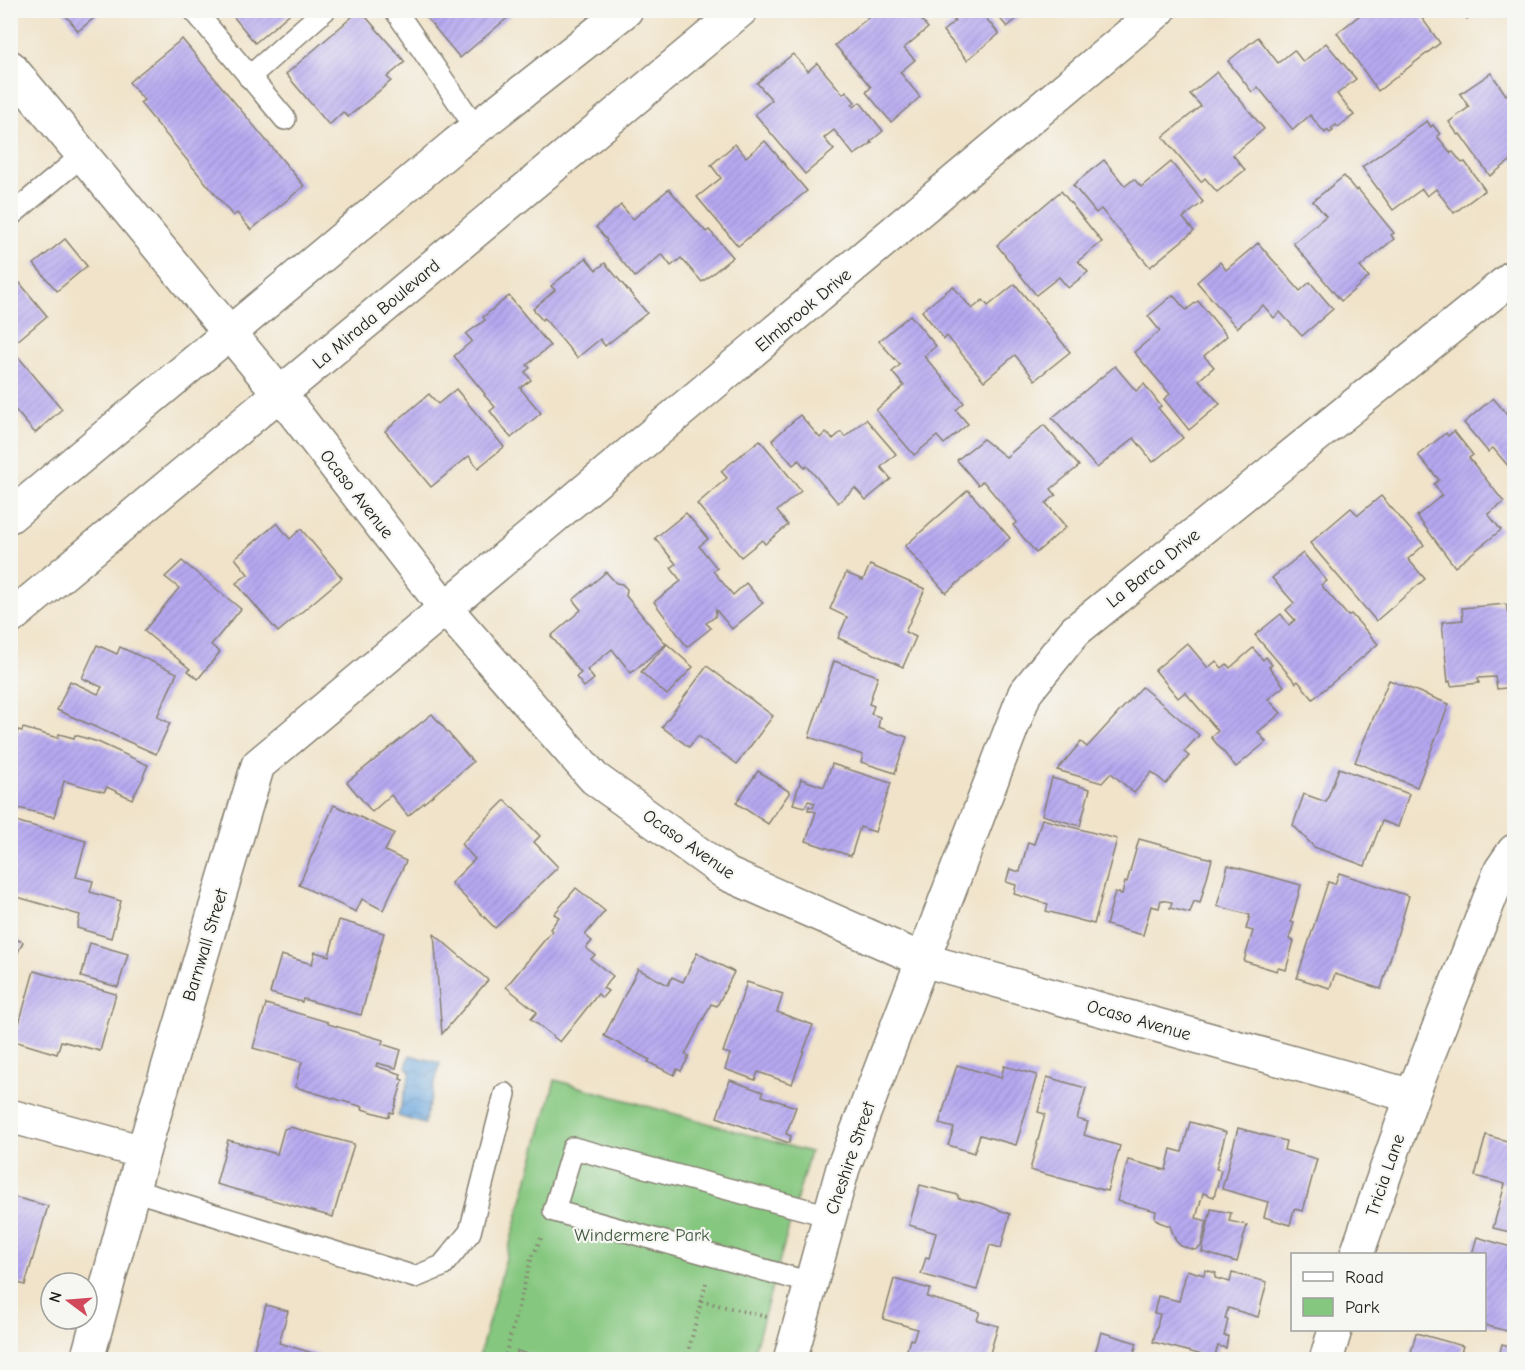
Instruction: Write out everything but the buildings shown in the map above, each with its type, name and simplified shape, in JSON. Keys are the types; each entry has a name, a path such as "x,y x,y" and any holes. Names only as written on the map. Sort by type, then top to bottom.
{"street":[{"path":"11,513 476,128 626,10"},
{"name":"La Mirada Boulevard","path":"10,618 741,10"},
{"name":"Elmbrook Drive","path":"446,609 1159,10"},
{"name":"Ocaso Avenue","path":"10,67 280,394 446,609 594,778 727,874 923,960 1412,1096"},
{"name":"La Barca Drive","path":"923,960 1025,693 1075,631 1515,276"},
{"name":"Barnwall Street","path":"87,1359 143,1152 258,765 446,609"},
{"path":"1412,1096 1501,870 1515,851"},
{"name":"Cheshire Street","path":"790,1359 843,1168 923,960"},
{"name":"Tricia Lane","path":"1357,1253 1412,1096"},
{"path":"10,1116 143,1152"},
{"path":"1326,1359 1334,1331"}],"lane":[{"path":"194,10 285,119"},
{"path":"249,76 325,10"},
{"path":"395,10 476,128"},
{"path":"10,216 83,155"},
{"path":"133,1190 415,1277 442,1266 470,1232 506,1094"},
{"path":"811,1284 554,1211 573,1148 830,1216"}],"path":[{"path":"504,1359 531,1260 554,1211"},
{"path":"686,1359 715,1257"},
{"path":"701,1300 800,1324"}],"green space":[{"name":"Windermere Park","path":"555,1080 810,1152 752,1359 478,1360"}],"water":[{"path":"410,1055 440,1063 424,1124 398,1116 411,1072 406,1067"}]}
